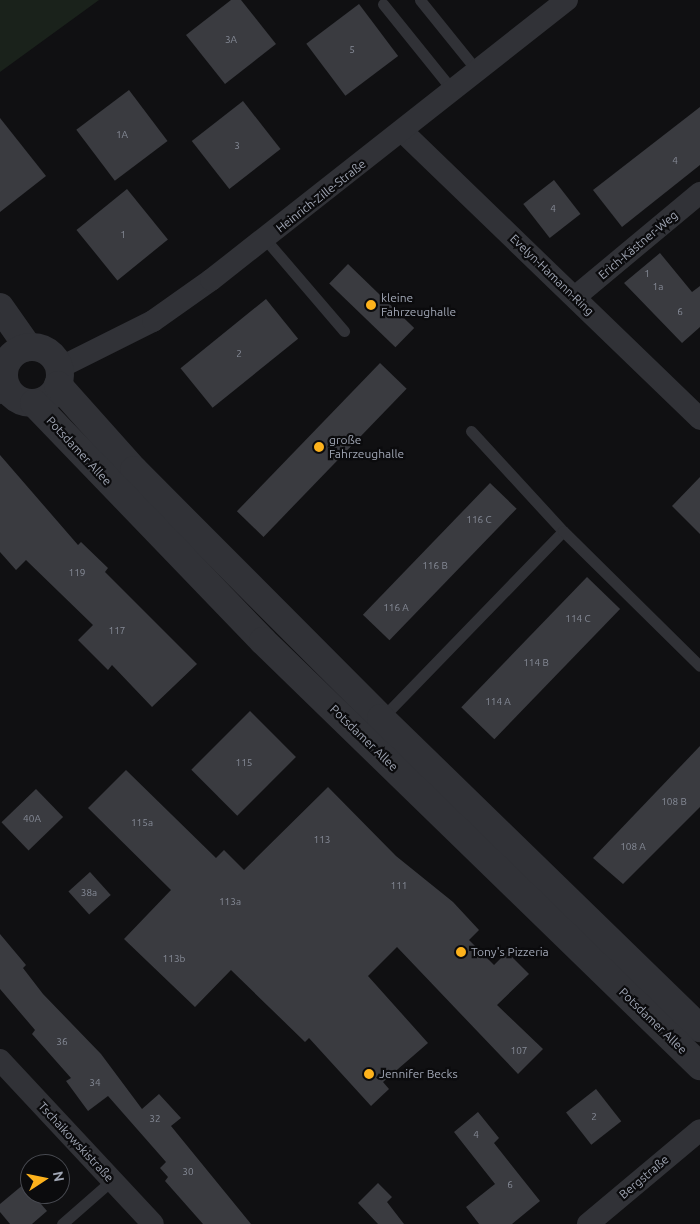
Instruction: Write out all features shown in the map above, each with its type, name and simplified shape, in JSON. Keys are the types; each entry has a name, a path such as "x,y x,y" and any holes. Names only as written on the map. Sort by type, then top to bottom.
{"street":[{"name":"Heinrich-Zille-Straße","path":"59,377 153,321 266,240 567,0"},
{"name":"Evelyn-Hamann-Ring","path":"403,132 575,296 700,419"},
{"name":"Erich-Kästner-Weg","path":"575,296 700,193"},
{"path":"0,307 28,347"},
{"path":"28,347 44,350 59,377 48,398 34,403 18,400 3,375 11,356 28,347"},
{"name":"Potsdamer Allee","path":"59,377 134,470 372,728 700,1066"},
{"name":"Potsdamer Allee","path":"34,403 160,536 700,1028"},
{"name":"Tschaikowskistraße","path":"0,1060 153,1224"},
{"name":"Bergstraße","path":"588,1224 700,1130"}],"lane":[{"path":"420,0 478,72"},
{"path":"382,4 454,92"},
{"path":"266,240 344,331"},
{"path":"471,431 563,531 700,666"},
{"path":"372,728 563,531"},
{"path":"62,1224 112,1180"}],"shaded area":[{"path":"0,0 99,0 0,72"}],"building":[{"path":"231,0 241,0 276,44 225,84 186,35"},
{"path":"359,4 398,56 345,96 306,44"},
{"path":"129,90 168,141 115,181 76,130"},
{"path":"243,101 281,149 229,189 192,141"},
{"path":"700,107 700,165 622,227 593,190"},
{"path":"0,118 46,176 0,212"},
{"path":"554,180 580,214 550,238 523,204"},
{"path":"127,189 168,240 117,280 76,230"},
{"path":"660,253 692,292 700,286 700,327 682,343 624,283"},
{"name":"kleine Fahrzeughalle","path":"348,264 414,328 395,347 329,283"},
{"path":"266,299 298,339 213,408 181,368"},
{"name":"große Fahrzeughalle","path":"380,363 407,389 264,537 237,511"},
{"path":"0,455 78,545 81,542 108,568 105,572 197,664 152,707 112,665 108,670 78,640 93,625 26,560 16,570 0,552"},
{"path":"700,477 700,534 672,506"},
{"path":"490,483 517,509 389,640 363,615"},
{"path":"587,577 620,609 494,739 461,707"},
{"path":"250,711 296,757 237,816 191,770"},
{"path":"700,746 700,807 623,884 593,858"},
{"path":"126,770 216,858 224,850 244,870 328,787 396,856 453,902 479,930 469,940 494,965 507,952 529,974 497,1005 543,1049 518,1074 397,947 368,976 428,1043 383,1082 389,1089 371,1106 309,1038 305,1042 231,970 195,1007 124,939 171,890 88,808"},
{"path":"36,789 63,817 29,850 1,822"},
{"path":"90,872 111,895 89,914 68,891"},
{"path":"0,934 26,965 23,968 43,994 101,1054 142,1109 159,1094 181,1118 171,1126 251,1224 203,1224 165,1181 168,1177 160,1168 166,1162 108,1096 88,1111 66,1081 71,1078 32,1034 35,1030 0,989"},
{"path":"596,1089 621,1121 591,1145 566,1112"},
{"path":"478,1112 499,1138 494,1143 540,1201 512,1224 479,1224 466,1207 495,1184 454,1132"},
{"path":"378,1183 392,1197 387,1202 404,1224 378,1224 358,1203"},
{"path":"20,1187 20,1204 41,1204 47,1211 32,1224 10,1224 0,1212 0,1204"}],"place":[{"name":"kleine Fahrzeughalle","path":"371,305"},
{"name":"große Fahrzeughalle","path":"319,447"},
{"name":"Tony's Pizzeria","path":"461,952"},
{"name":"Jennifer Becks","path":"369,1074"}]}
